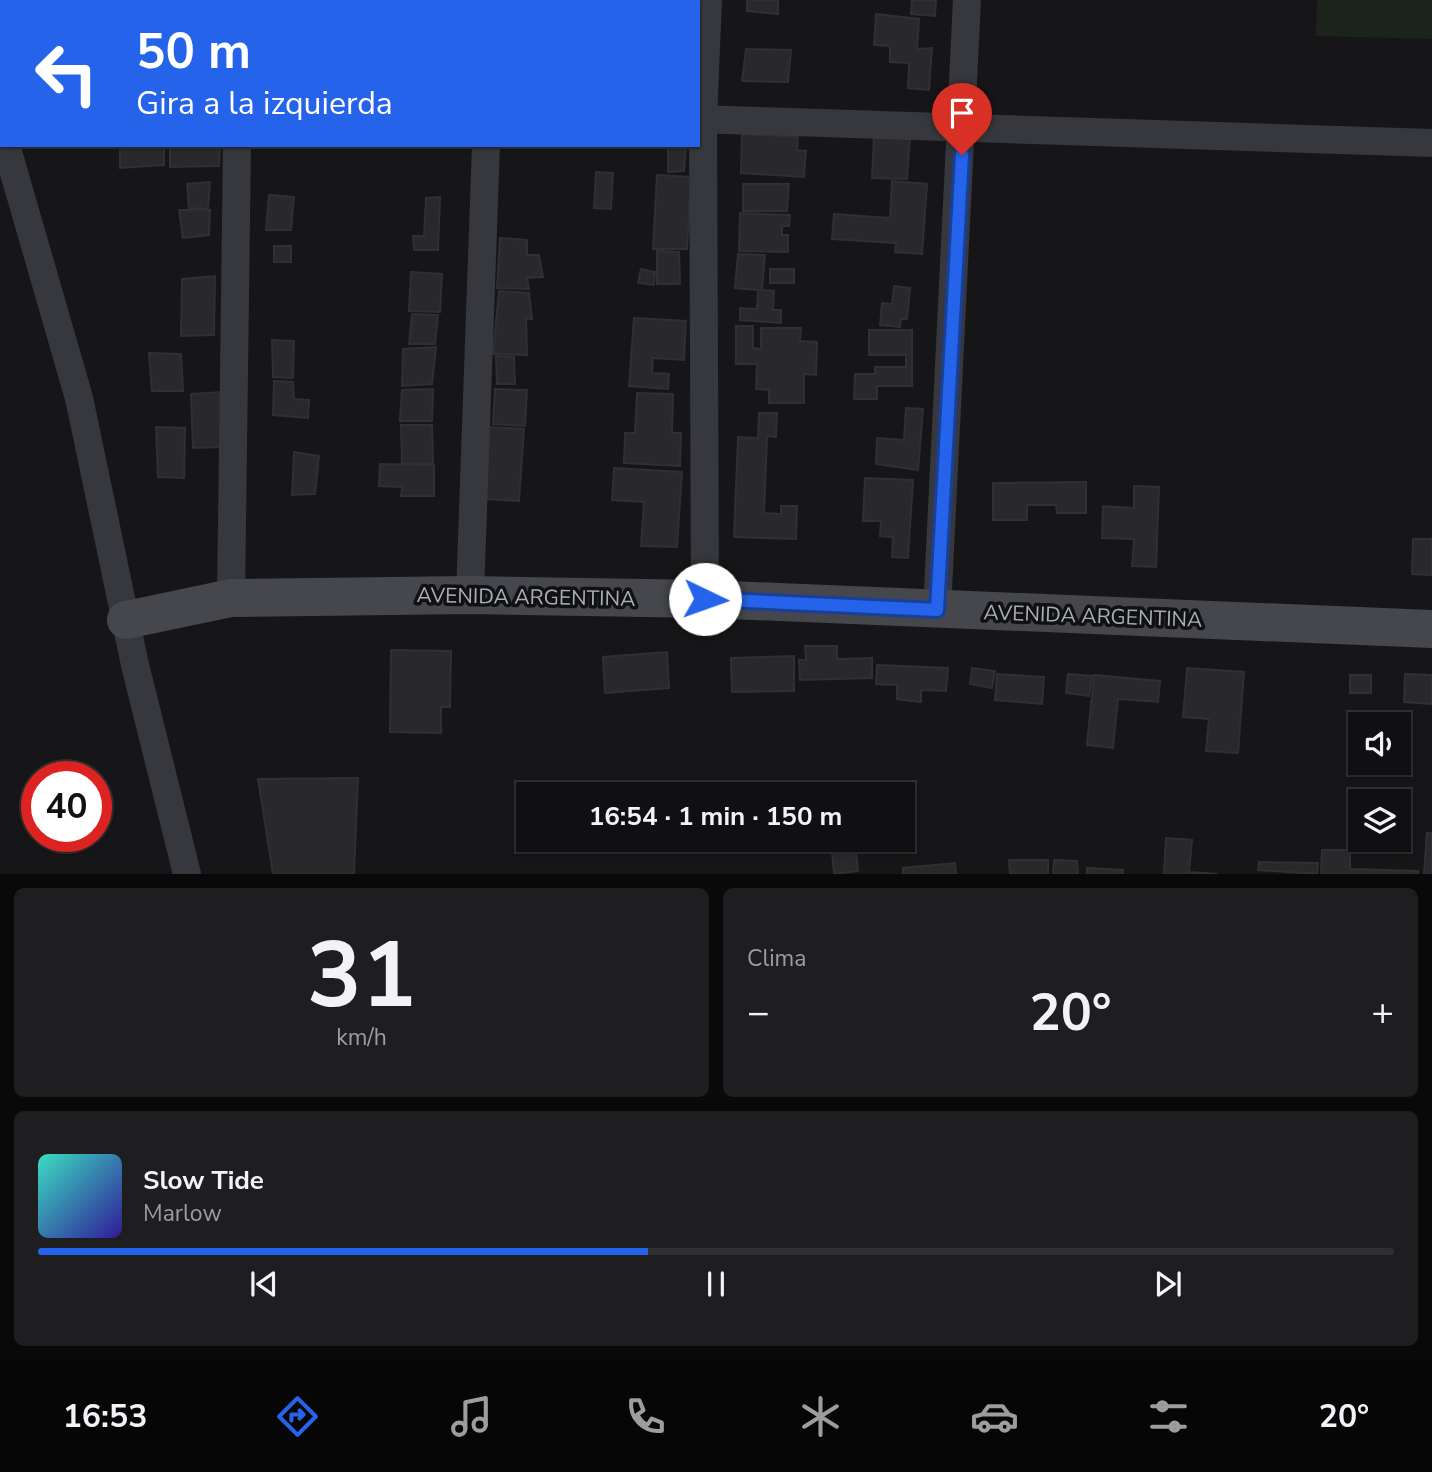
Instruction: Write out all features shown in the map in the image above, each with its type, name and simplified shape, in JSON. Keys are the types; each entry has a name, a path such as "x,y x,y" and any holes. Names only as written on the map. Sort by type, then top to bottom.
{"street":[{"path":"705,599 701,119 708,0"},
{"path":"937,610 963,128 967,0"},
{"path":"701,119 1432,143"},
{"path":"7,147 79,398 125,620 187,873"},
{"path":"231,598 237,147"},
{"path":"470,594 486,147"},
{"name":"AVENIDA ARGENTINA","path":"125,620 231,598 470,594 705,599 1432,629"}],"shaded area":[{"path":"1317,0 1432,0 1432,39 1316,36"}],"building":[{"path":"747,0 778,0 778,14 747,11"},
{"path":"912,0 936,0 935,16 911,14"},
{"path":"876,14 919,19 917,49 932,48 929,90 908,88 909,63 890,62 890,46 874,45"},
{"path":"746,49 791,50 788,82 742,81"},
{"path":"742,134 798,137 797,150 806,151 804,177 741,173"},
{"path":"874,137 910,137 907,179 872,178"},
{"path":"120,147 164,147 164,165 120,168"},
{"path":"170,147 220,147 219,166 170,167"},
{"path":"668,147 686,147 684,171 668,172"},
{"path":"596,172 613,173 611,209 594,208"},
{"path":"657,175 691,177 687,249 653,249"},
{"path":"892,181 927,184 922,254 895,252 896,243 832,239 834,214 890,218"},
{"path":"210,182 208,209 189,208 187,184"},
{"path":"743,184 789,184 787,211 743,211"},
{"path":"269,195 294,197 291,230 266,230"},
{"path":"440,197 438,250 414,250 413,236 424,236 426,198"},
{"path":"179,210 210,210 209,235 183,238"},
{"path":"740,213 790,215 789,226 782,226 782,235 788,235 788,252 739,251"},
{"path":"500,238 527,240 527,255 539,255 543,277 527,278 529,289 497,288"},
{"path":"274,246 291,246 291,262 274,262"},
{"path":"657,251 679,252 680,284 657,284"},
{"path":"738,254 765,255 762,290 774,291 773,310 781,310 781,323 740,320 740,308 757,309 758,290 735,288"},
{"path":"641,269 655,272 654,285 638,283"},
{"path":"770,269 794,269 794,283 770,283"},
{"path":"411,272 442,274 440,312 409,311"},
{"path":"215,276 214,335 181,336 182,279"},
{"path":"894,286 910,288 907,319 901,319 900,327 880,325 882,303 892,304"},
{"path":"499,291 529,293 532,319 526,318 527,355 493,354"},
{"path":"412,314 438,315 435,344 409,344"},
{"path":"634,318 686,321 684,360 653,358 652,373 669,374 668,389 629,386"},
{"path":"736,326 753,326 753,348 761,349 761,328 801,328 800,341 817,342 816,375 804,374 804,403 769,403 769,390 756,389 757,364 736,364"},
{"path":"869,330 912,330 912,386 877,386 877,399 854,399 855,374 875,374 875,367 906,367 906,355 869,355"},
{"path":"272,340 294,341 293,378 273,377"},
{"path":"436,347 432,384 402,386 403,349"},
{"path":"149,353 181,354 183,391 152,391"},
{"path":"496,356 514,357 515,384 497,384"},
{"path":"274,381 293,382 294,399 309,400 308,418 273,415"},
{"path":"433,389 432,421 400,421 402,390"},
{"path":"495,389 527,390 525,426 493,424"},
{"path":"223,392 221,447 193,448 191,394"},
{"path":"637,393 673,394 672,433 681,433 680,466 624,463 625,433 635,433"},
{"path":"906,408 923,409 918,470 876,464 877,438 904,440"},
{"path":"759,413 777,413 776,437 767,436 764,513 781,514 781,506 797,506 796,539 734,537 738,437 758,438"},
{"path":"401,425 432,425 433,463 402,464"},
{"path":"156,427 185,428 184,478 158,477"},
{"path":"489,427 524,429 519,501 486,499"},
{"path":"294,452 319,456 315,494 292,495"},
{"path":"380,464 434,465 434,496 401,496 402,487 379,486"},
{"path":"614,468 682,472 677,547 641,546 644,502 612,500"},
{"path":"865,478 913,480 908,558 892,557 893,537 880,536 881,521 863,521"},
{"path":"1086,482 1086,513 1057,513 1056,505 1027,505 1027,520 993,520 993,483"},
{"path":"1134,486 1159,487 1156,567 1132,566 1134,539 1102,538 1103,506 1134,508"},
{"path":"1413,539 1432,539 1432,575 1412,574"},
{"path":"805,646 837,646 837,659 872,658 872,678 800,680 799,660 806,660"},
{"path":"391,650 451,651 450,707 441,707 441,733 390,732"},
{"path":"667,652 669,688 605,693 603,657"},
{"path":"794,656 794,691 732,692 731,658"},
{"path":"877,665 948,668 946,691 921,690 921,702 897,699 897,685 876,684"},
{"path":"972,668 995,671 992,688 970,684"},
{"path":"1187,668 1244,672 1238,753 1206,751 1209,719 1183,717"},
{"path":"997,674 1044,677 1042,704 995,700"},
{"path":"1068,674 1092,676 1089,696 1066,693"},
{"path":"1405,674 1432,675 1432,704 1404,702"},
{"path":"1094,675 1160,681 1158,702 1118,699 1113,748 1087,745"},
{"path":"1350,675 1371,675 1371,693 1350,693"},
{"path":"358,778 354,874 273,874 258,779"},
{"path":"1427,833 1432,833 1432,874 1424,874"},
{"path":"1166,838 1192,840 1189,872 1218,874 1164,874"},
{"path":"1322,850 1348,850 1350,869 1418,871 1418,874 1321,874"},
{"path":"832,852 856,852 858,871 834,874"},
{"path":"1009,860 1048,860 1048,874 1010,874"},
{"path":"1054,860 1077,861 1078,874 1053,874"},
{"path":"1259,862 1318,863 1317,874 1258,870"},
{"path":"955,863 956,874 903,874 903,868"},
{"path":"1087,868 1123,870 1123,874 1087,874"}],"route":[{"path":"705,599 937,610 962,155"}]}
